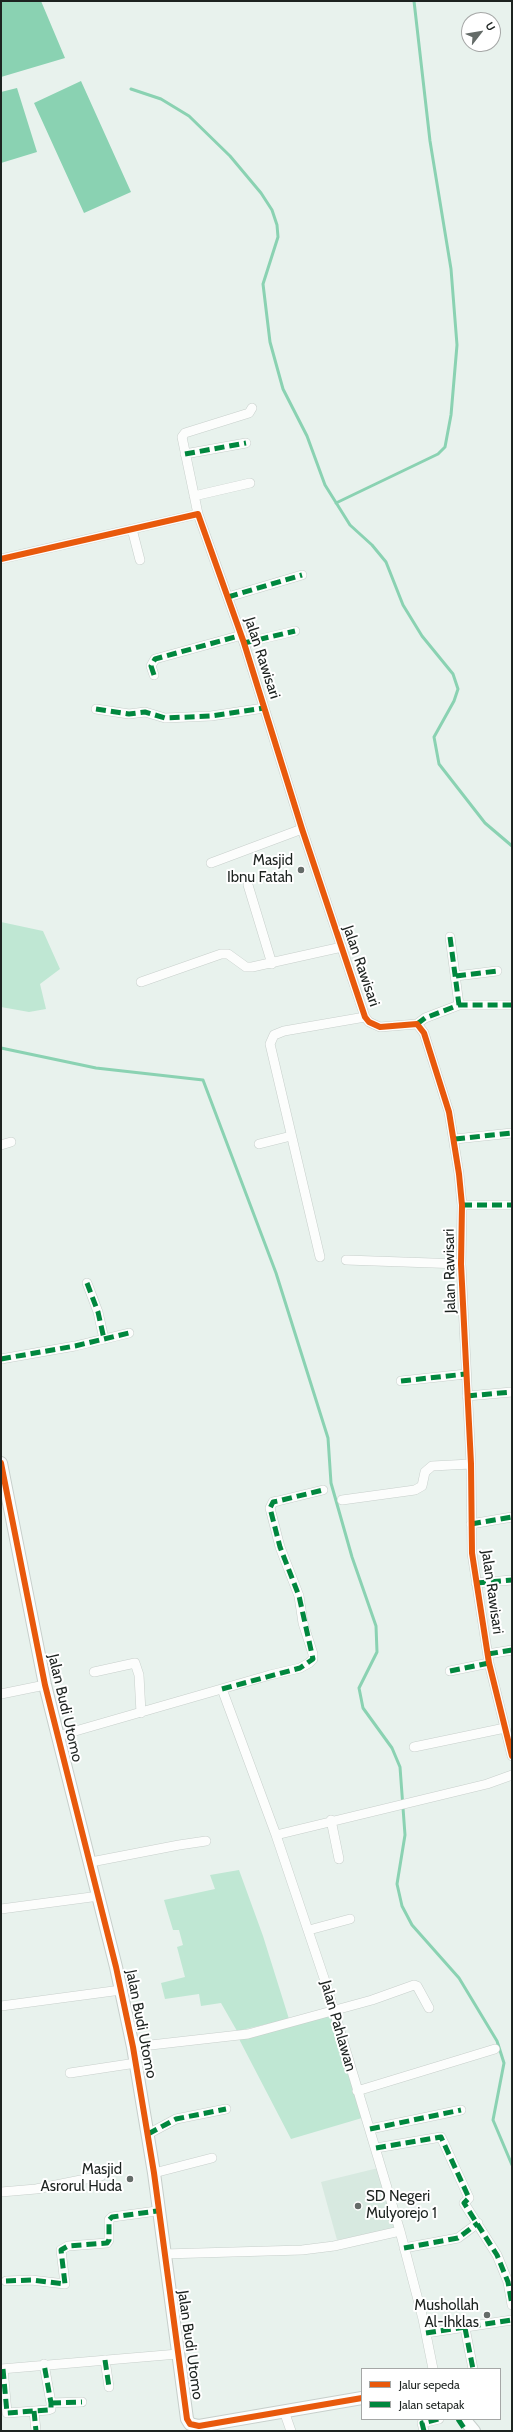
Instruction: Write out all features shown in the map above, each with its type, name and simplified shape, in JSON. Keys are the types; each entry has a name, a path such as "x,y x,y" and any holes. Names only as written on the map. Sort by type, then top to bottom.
{"street":[{"name":"Jalan Rawisari","path":"252,408 249,413 185,433 182,437 185,454 198,514 243,639 302,829 365,1017 369,1022 380,1027 417,1024 424,1033 437,1068 455,1139 462,1206 461,1264 471,1464 471,1524 476,1583 489,1663 507,1722 512,1756"},
{"path":"185,454 246,443"},
{"path":"194,496 250,482"},
{"path":"1,559 198,514"},
{"path":"132,529 140,560"},
{"path":"228,598 302,574"},
{"path":"154,675 151,666 155,659 243,639 295,631"},
{"path":"96,709 129,714 145,712 165,718 211,716 264,708"},
{"path":"211,863 302,829"},
{"path":"248,886 272,964"},
{"path":"450,937 459,1005"},
{"path":"141,982 220,954 228,954 246,967 272,964 342,948"},
{"path":"456,976 497,971"},
{"path":"417,1024 425,1018 459,1005 512,1005"},
{"path":"320,1257 270,1044 274,1035 284,1031 365,1017"},
{"path":"455,1139 512,1133"},
{"path":"259,1144 291,1136"},
{"path":"1,1145 11,1142"},
{"path":"462,1206 512,1205"},
{"path":"346,1260 461,1264"},
{"path":"86,1283 98,1312 104,1339"},
{"path":"1,1359 129,1333"},
{"path":"400,1381 466,1374"},
{"path":"467,1396 512,1392"},
{"name":"Jalan Budi Utomo","path":"1,1463 2,1480 45,1685 91,1862 121,1990 136,2063 154,2173 157,2210 189,2428 361,2398"},
{"path":"342,1500 415,1490 422,1486 425,1472 432,1466 471,1464"},
{"path":"58,1736 300,1668 313,1659 299,1596 280,1547 270,1508 273,1502 278,1500 324,1490"},
{"path":"471,1524 512,1517"},
{"path":"476,1583 512,1580"},
{"path":"488,1654 512,1650"},
{"path":"94,1672 135,1663 139,1675 141,1713"},
{"path":"450,1671 489,1663"},
{"path":"1,1694 45,1685"},
{"name":"Jalan Pahlawan","path":"222,1689 276,1835 309,1930 400,2231 426,2333 432,2368"},
{"path":"414,1747 507,1722"},
{"path":"276,1835 331,1820 409,1803 512,1775"},
{"path":"331,1820 339,1859"},
{"path":"91,1862 179,1844 206,1841"},
{"path":"1,1909 99,1896"},
{"path":"309,1930 350,1919"},
{"path":"133,2048 239,2036 334,2011 414,1985 417,1986 429,2008"},
{"path":"1,2006 121,1990"},
{"path":"357,2091 495,2049"},
{"path":"70,2073 136,2063"},
{"path":"148,2134 176,2120 226,2110"},
{"path":"370,2129 461,2110"},
{"path":"376,2148 442,2137 469,2198 464,2203 497,2255 508,2282 512,2305"},
{"path":"154,2173 212,2158"},
{"path":"1,2192 36,2189 101,2176"},
{"path":"6,2282 31,2280 65,2284 61,2250 68,2246 107,2243 109,2240 109,2220 112,2217 157,2210"},
{"path":"404,2248 458,2238 478,2223"},
{"path":"164,2254 302,2250 334,2246 400,2231"},
{"path":"426,2333 512,2320"},
{"path":"465,2328 473,2368"},
{"path":"44,2364 51,2403 50,2410 4,2413 2,2369 44,2364 178,2354"},
{"path":"105,2360 109,2387"},
{"path":"51,2403 82,2402"},
{"path":"34,2411 36,2431"},
{"path":"284,2411 291,2431"},
{"path":"424,2431 422,2423 435,2420"},
{"path":"459,2420 466,2431"},
{"path":"465,2420 474,2431"}],"shaded area":[{"path":"1,1 41,1 65,58 1,77"},
{"path":"81,81 131,192 84,213 34,103"},
{"path":"17,88 37,152 1,163 1,92"},
{"path":"1,922 43,931 60,969 40,984 46,1009 29,1012 1,1007"},
{"path":"239,1870 263,1936 289,2019 237,2031 221,2003 201,2006 199,1994 165,1999 161,1983 185,1977 177,1947 183,1945 179,1930 173,1930 164,1900 215,1889 210,1875"},
{"path":"329,2016 332,2018 362,2118 291,2139 239,2039"},
{"name":"SD Negeri Mulyorejo 1","path":"378,2168 395,2228 337,2240 321,2182"}],"waterway":[{"path":"336,503 438,454 445,447 451,415 457,345 451,269 430,141 414,1"},
{"path":"131,89 161,99 189,116 230,156 261,193 272,210 277,225 278,237 263,284 270,342 283,389 307,436 325,485 350,525 372,545 386,562 403,605 422,636 453,674 458,689 454,701 434,737 439,764 485,823 512,846"},
{"path":"1,1048 96,1068 203,1080 276,1273 328,1438 331,1483 352,1557 376,1626 377,1652 359,1688 363,1708 392,1748 400,1767 405,1835 397,1884 402,1906 412,1925 459,1978 497,2041 504,2063 493,2120 512,2165"}],"marked path":[{"path":"185,454 246,443"},
{"path":"228,597 302,575"},
{"path":"244,643 295,631"},
{"path":"154,675 151,666 155,659 242,635"},
{"path":"96,709 129,714 145,712 165,718 211,716 264,708"},
{"path":"450,937 459,1005"},
{"path":"456,976 497,971"},
{"path":"417,1024 425,1018 459,1005 512,1005"},
{"path":"455,1139 512,1133"},
{"path":"462,1205 512,1205"},
{"path":"87,1283 98,1312 104,1339"},
{"path":"1,1359 75,1346 129,1333"},
{"path":"401,1381 466,1374"},
{"path":"467,1396 512,1392"},
{"path":"222,1689 300,1668 313,1659 299,1596 280,1547 270,1508 273,1502 323,1490"},
{"path":"471,1524 512,1517"},
{"path":"476,1583 512,1580"},
{"path":"488,1654 512,1650"},
{"path":"450,1671 489,1663"},
{"path":"148,2134 176,2119 226,2109"},
{"path":"370,2129 461,2110"},
{"path":"376,2148 441,2137 469,2198 464,2203 497,2255 508,2282 512,2305"},
{"path":"6,2281 31,2280 65,2284 61,2250 68,2246 107,2243 109,2240 109,2220 112,2217 157,2211"},
{"path":"404,2248 458,2238 478,2223"},
{"path":"426,2333 512,2320"},
{"path":"465,2328 473,2368"},
{"path":"105,2360 109,2387"},
{"path":"3,2369 7,2413 48,2410 51,2409 51,2403 44,2364"},
{"path":"51,2403 82,2402"},
{"path":"34,2411 36,2431"},
{"path":"424,2431 422,2423 435,2420"},
{"path":"459,2420 466,2431"}],"cycle path":[{"path":"1,559 198,514 244,643 302,829 365,1017 369,1022 380,1027 417,1024 424,1033 449,1112 459,1174 462,1205 461,1264 471,1464 472,1553 489,1663 512,1756"},
{"path":"1,1463 45,1685 116,1967 133,2047 154,2173 187,2419 190,2424 199,2426 361,2398"}],"place":[{"name":"Masjid Ibnu Fatah","path":"301,870"},
{"name":"Masjid Asrorul Huda","path":"130,2179"},
{"name":"SD Negeri Mulyorejo 1","path":"358,2206"},
{"name":"Mushollah Al-Ihklas","path":"487,2315"}]}
